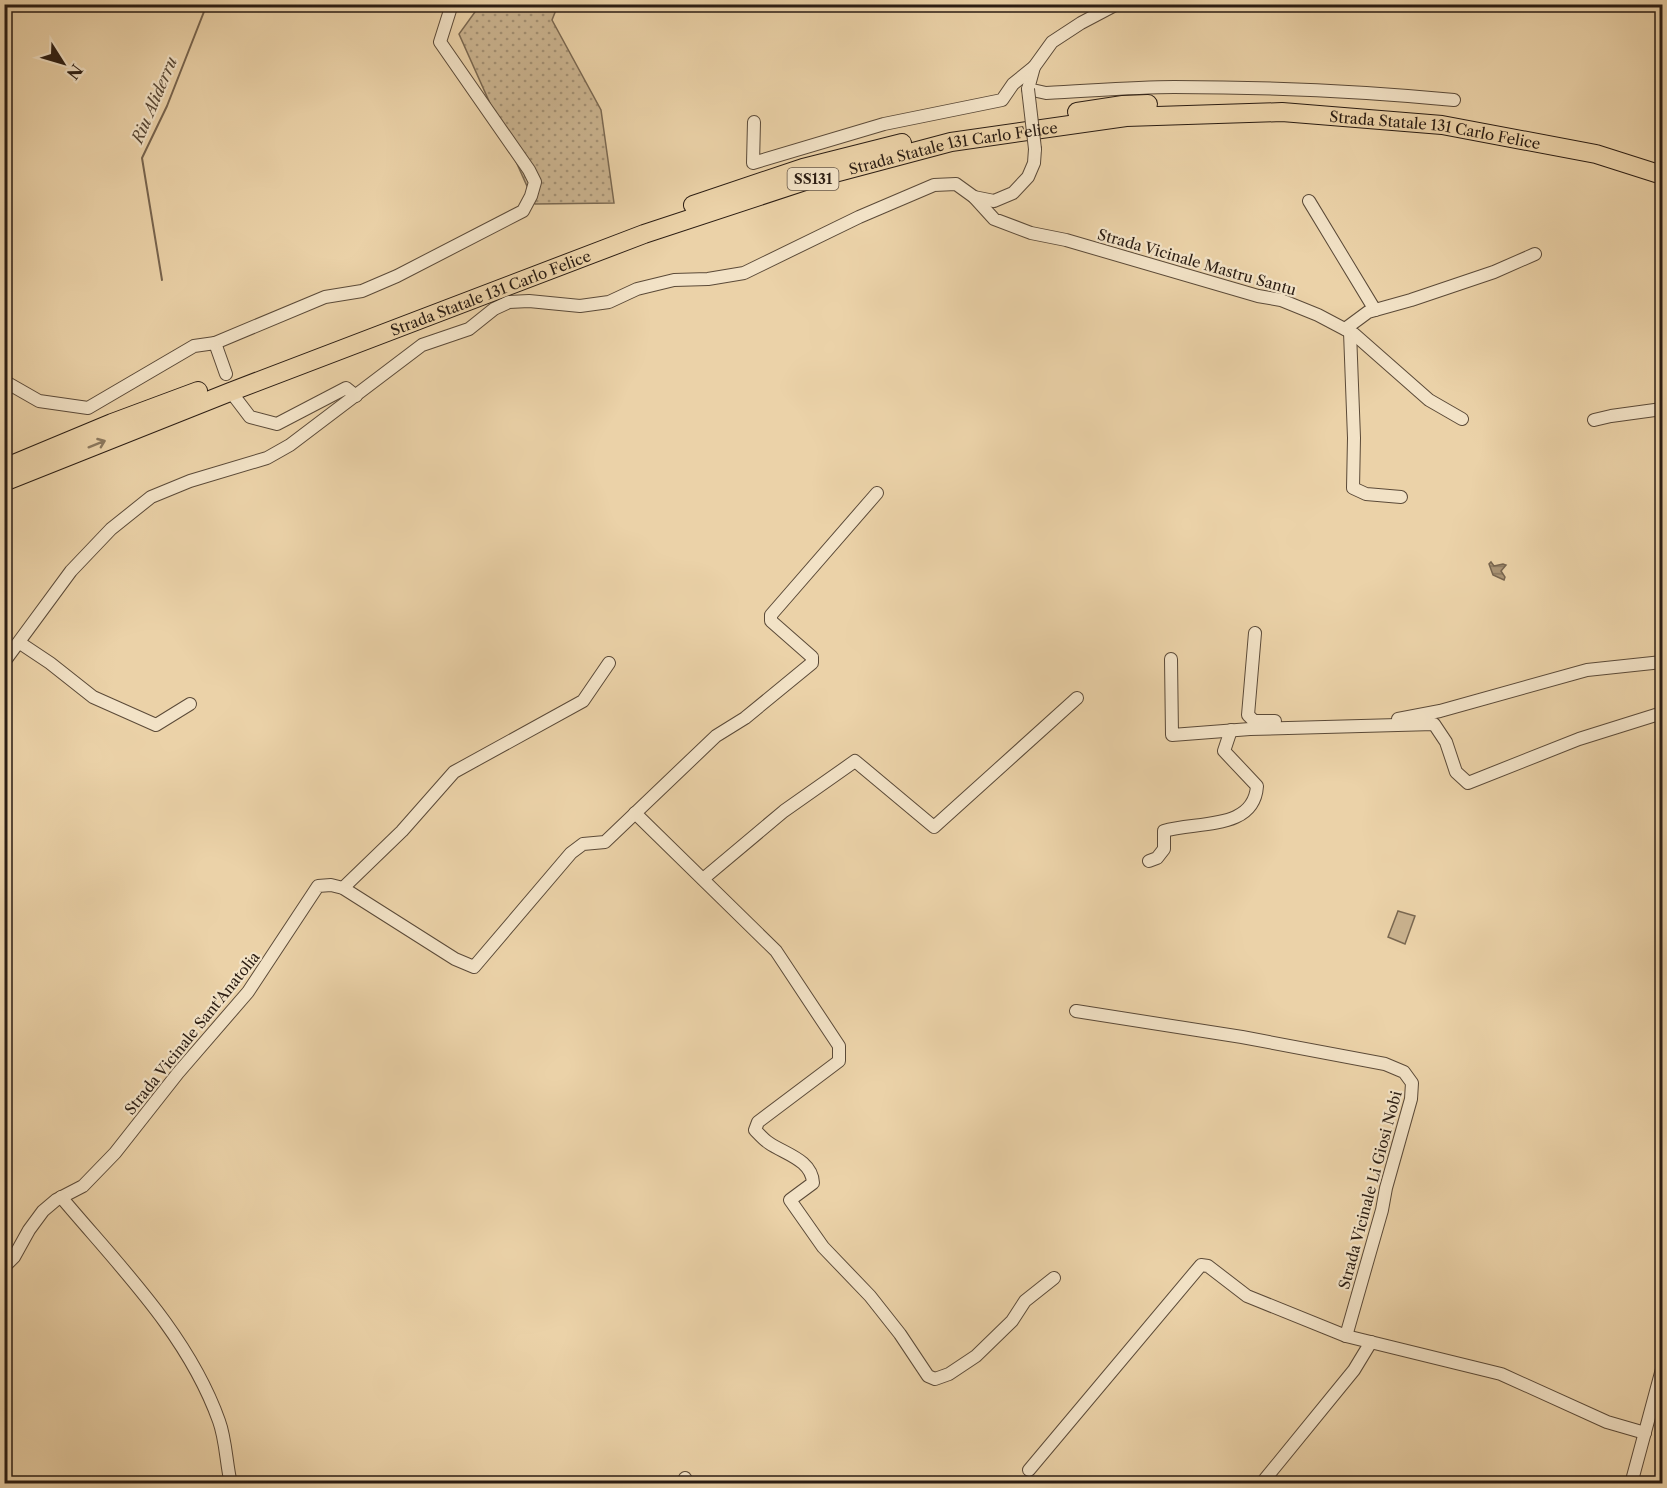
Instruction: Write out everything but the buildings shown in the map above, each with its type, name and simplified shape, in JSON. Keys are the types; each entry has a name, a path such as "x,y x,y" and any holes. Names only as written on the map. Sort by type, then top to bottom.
{"highway":[{"name":"Strada Statale 131 Carlo Felice","path":"4,468 112,423 638,223 802,168 947,131 1123,105 1280,101 1443,114 1590,142 1662,163"},
{"name":"Strada Statale 131 Carlo Felice","path":"4,482 241,388 644,234 808,180 951,142 1126,117 1282,112 1442,125 1596,154 1662,175"}],"street":[{"path":"4,381 39,401 88,408 194,346 215,343 325,297 362,291 397,276 523,211 535,182 440,42 452,4"},
{"path":"754,122 753,163 884,124 1002,100 1013,84 1034,67 1052,42 1117,4"},
{"path":"4,662 70,571 111,530 151,497 190,481 267,458 290,445 422,345 469,329 494,309 509,302 529,301 580,306 609,302 638,289 675,280 708,279 744,273 859,217 934,185 956,184 974,197 994,201 1013,193 1028,177 1034,163 1035,148 1028,89 1034,67"},
{"path":"1028,89 1046,93 1172,87 1289,88 1365,91 1454,100"},
{"name":"Strada Vicinale Mastru Santu","path":"974,197 994,219 1031,233 1065,240 1258,296 1281,300 1318,315 1348,331 1429,400 1462,418"},
{"path":"1309,201 1375,310"},
{"path":"1401,497 1366,494 1353,489 1354,438 1348,331 1368,312 1494,272 1535,254"},
{"path":"215,343 226,375"},
{"path":"234,396 250,417 277,424 346,388 356,396"},
{"path":"1593,420 1662,409"},
{"path":"609,663 583,701 454,772 402,831 343,888 455,959 474,967 572,853 583,844 605,842 716,736 744,718 812,663 812,657 771,621 771,615 877,494"},
{"path":"1255,633 1248,715 1254,721 1405,718 1440,711 1587,670 1662,662"},
{"path":"20,643 50,663 93,698 156,725 190,704"},
{"path":"1171,659 1172,735 1231,730 1434,724 1446,742 1456,772 1468,783 1579,739 1662,713"},
{"path":"703,879 784,811 855,761 934,827 1077,698"},
{"path":"1149,861 1157,858 1164,849 1164,831 1174,827 1229,820 1241,815 1256,799 1257,786 1224,751 1231,730"},
{"path":"635,813 776,951 839,1046 839,1062 758,1122 755,1130 768,1143 802,1162 813,1183 790,1200 823,1247 870,1296 900,1334 928,1376 935,1379 949,1374 976,1356 1012,1321 1025,1301 1054,1278"},
{"name":"Strada Vicinale Sant'Anatolia","path":"4,1268 14,1257 29,1230 44,1211 61,1197 83,1186 116,1153 178,1073 241,1001 318,886 331,885 343,888"},
{"name":"Strada Vicinale Li Giosi Nobi","path":"1076,1011 1252,1039 1385,1064 1404,1072 1413,1083 1411,1099 1386,1188 1383,1210 1346,1335"},
{"path":"61,1197 156,1310 189,1358 220,1423 231,1484"},
{"path":"1029,1470 1201,1265 1208,1266 1247,1296 1346,1335 1501,1374 1607,1422 1645,1433"},
{"path":"1261,1484 1354,1370 1371,1342"},
{"path":"1631,1484 1662,1369"}],"shaded area":[{"path":"480,5 558,5 552,20 601,110 614,203 535,204 459,34"},
{"path":"1491,562 1494,566 1506,565 1501,571 1505,577 1504,580 1493,575 1489,564"},
{"path":"1398,911 1415,916 1405,944 1388,937"}],"waterway":[{"name":"Riu Aliderru","path":"162,280 142,158 167,106 207,4"}]}
